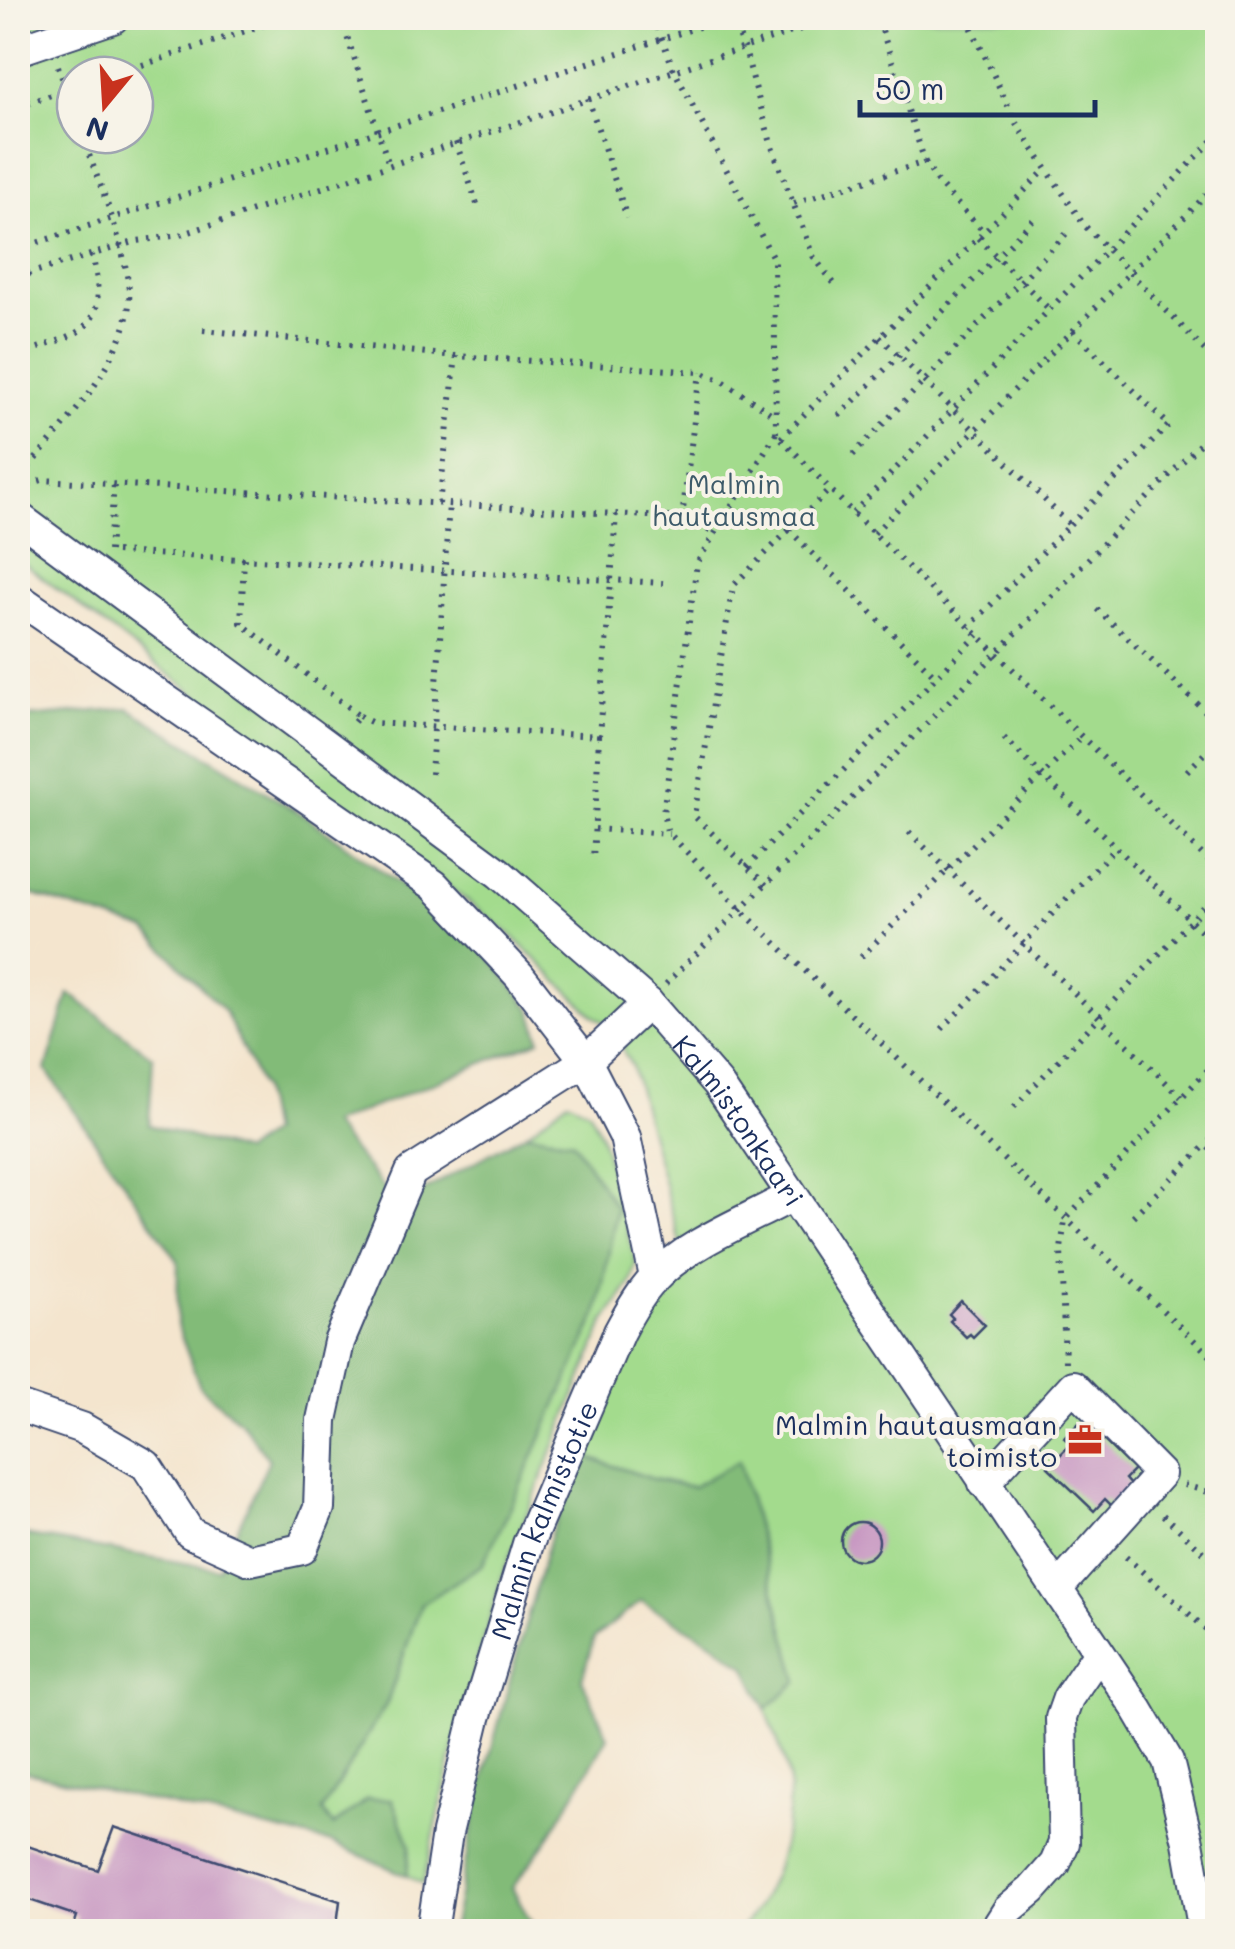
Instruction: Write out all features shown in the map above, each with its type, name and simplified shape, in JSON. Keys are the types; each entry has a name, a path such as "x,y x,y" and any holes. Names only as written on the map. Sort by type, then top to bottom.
{"street":[{"path":"18,50 113,18"},
{"name":"Kalmistonkaari","path":"18,517 101,563 333,750 499,873 648,1003 718,1084 1138,1710 1168,1762 1204,1932"},
{"path":"18,598 434,884 519,974 586,1060 625,1136 655,1276"},
{"path":"18,1406 82,1428 146,1465 190,1533 250,1560 302,1548 319,1508 322,1420 339,1342 410,1172 586,1060 648,1003"},
{"name":"Malmin kalmistotie","path":"432,1932 447,1833 466,1756 528,1544 619,1332 655,1276 683,1255 792,1196"},
{"path":"984,1483 1073,1386 1160,1474 1057,1589"},
{"path":"994,1932 1008,1910 1055,1864 1064,1843 1061,1718 1068,1698 1098,1654"}],"path":[{"path":"155,61 285,18"},
{"path":"341,18 389,165"},
{"path":"654,18 674,70 774,260 778,435 1218,870"},
{"path":"694,18 698,27"},
{"path":"18,249 728,18 744,47 772,148 813,256 836,286"},
{"path":"18,277 120,246 180,235 834,18"},
{"path":"878,18 925,162 996,256 1048,308"},
{"path":"967,18 1016,124 1084,226 1218,364"},
{"path":"18,106 55,94"},
{"path":"588,98 627,218"},
{"path":"853,513 1218,134"},
{"path":"456,142 478,207"},
{"path":"22,476 110,361 124,324 130,294 120,246 89,155"},
{"path":"794,204 925,162"},
{"path":"1045,170 778,435 713,532 697,563 663,814 670,834 741,910 1218,1363"},
{"path":"874,534 1218,182"},
{"path":"839,416 1037,216"},
{"path":"852,455 1066,234"},
{"path":"18,355 77,333 89,324 99,301 92,255"},
{"path":"203,330 456,356 700,372 723,381 776,417"},
{"path":"969,627 1169,424 1072,330"},
{"path":"880,337 1070,525"},
{"path":"431,774 444,504 456,356"},
{"path":"682,518 700,372"},
{"path":"648,1003 1218,425"},
{"path":"18,463 21,486 42,480 682,518 713,532"},
{"path":"114,484 101,563 244,558 664,583"},
{"path":"766,885 694,816 733,586 830,489"},
{"path":"594,861 616,514"},
{"path":"789,530 936,677"},
{"path":"244,558 241,623 358,716 373,723 599,736"},
{"path":"1096,608 1218,723"},
{"path":"746,866 978,636"},
{"path":"333,750 358,716"},
{"path":"862,958 1081,737"},
{"path":"1004,738 1218,947"},
{"path":"1187,772 1218,740"},
{"path":"595,830 670,834"},
{"path":"909,832 1182,1097"},
{"path":"942,1030 1116,846"},
{"path":"1014,1107 1218,892"},
{"path":"1073,1386 1065,1365 1061,1249 1065,1220 1218,1059"},
{"path":"1133,1216 1218,1132"},
{"path":"1206,1146 1218,1157"},
{"path":"1141,1495 1218,1565"},
{"path":"1104,1538 1218,1640"}],"green space":[{"name":"Malmin hautausmaa","path":"18,18 1217,18 1217,1931 739,1931 770,1882 787,1824 788,1776 766,1709 798,1681 739,1462 692,1487 583,1456 616,1372 646,1317 688,1273 632,1066 618,1032 594,1016 509,933 18,559"},
{"path":"128,708 307,817 475,939 531,1008 540,1040 331,1124 398,1205 527,1133 573,1141 617,1209 597,1314 507,1515 482,1565 421,1604 387,1703 322,1811 333,1826 367,1799 392,1799 410,1845 407,1876 332,1843 23,1771 18,1775 18,1534 219,1569 269,1460 241,1422 200,1387 177,1325 178,1261 46,1070 69,993 153,1057 149,1125 244,1152 270,1133 262,1089 225,1012 146,930 18,890 18,718"},
{"path":"568,1100 588,1110 601,1135 636,1263 629,1285 605,1321 504,1571 459,1725 423,1884 407,1876 410,1845 367,1799 333,1826 321,1811 387,1703 421,1604 483,1564 597,1314 573,1141 527,1133"},
{"path":"583,1456 692,1487 739,1461 798,1681 766,1709 745,1666 641,1601 594,1638 582,1679 608,1737 548,1839 512,1888 536,1931 452,1931 477,1804 511,1676 551,1533"}],"building":[{"path":"961,1301 985,1325 973,1337 966,1337 950,1321 953,1318 949,1314"},
{"path":"1079,1423 1086,1430 1089,1426 1134,1470 1125,1479 1131,1486 1112,1506 1105,1499 1094,1511 1048,1467 1071,1444 1064,1438"},
{"path":"860,1522 874,1527 879,1541 874,1555 860,1560 846,1555 841,1541 846,1527"},
{"path":"114,1827 340,1901 336,1932 72,1932 77,1916 18,1896 18,1869 25,1845 98,1870"}],"place":[{"name":"Malmin hautausmaan toimisto","path":"1085,1440"}]}
